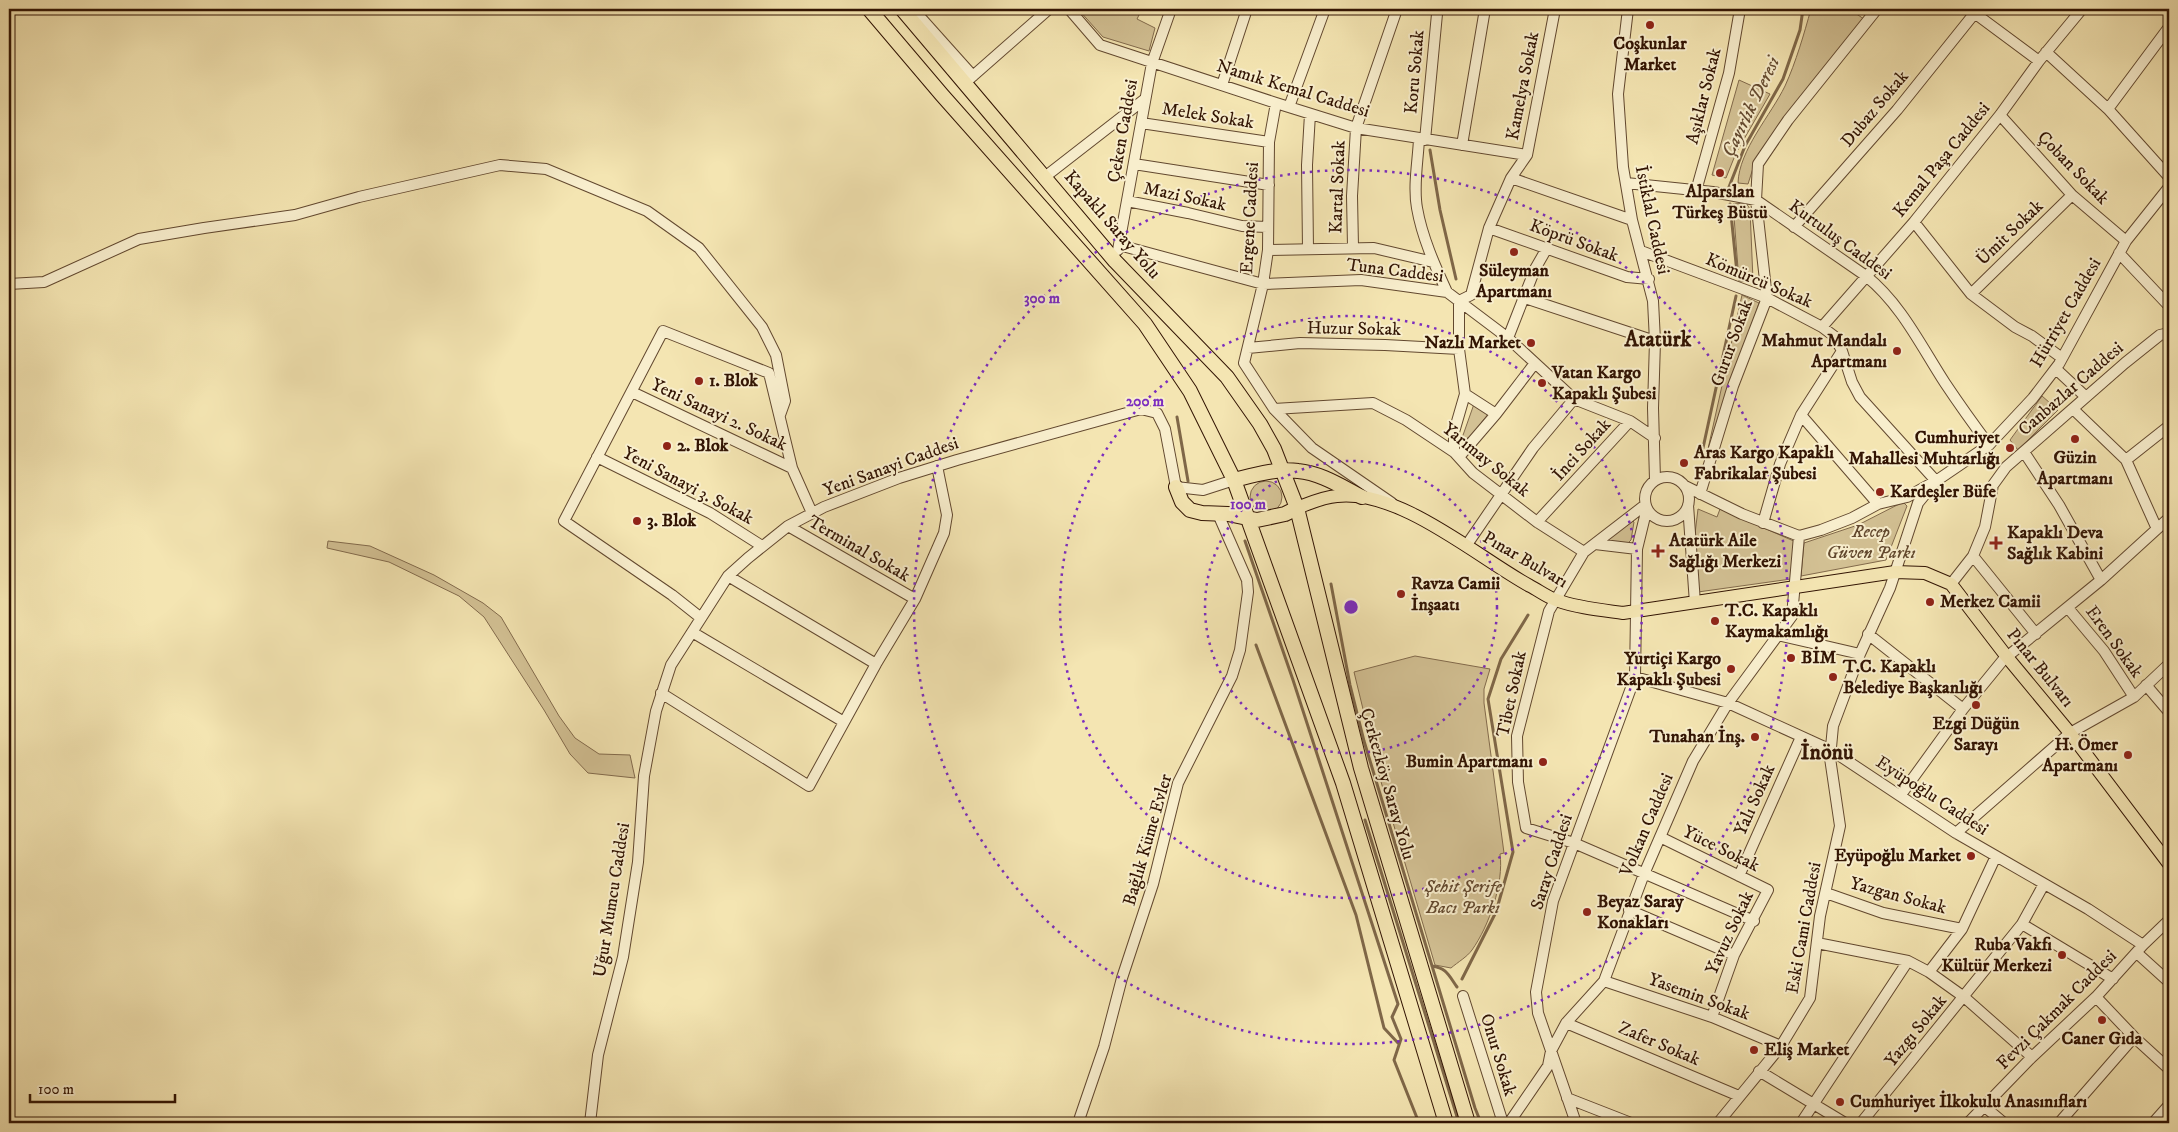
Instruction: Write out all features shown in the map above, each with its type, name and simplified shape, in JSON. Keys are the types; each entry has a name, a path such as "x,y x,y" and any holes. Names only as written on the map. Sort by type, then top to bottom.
{"highway":[{"path":"870,9 942,95 1146,324 1190,391 1234,480 1343,783 1446,1123"},
{"name":"Kapaklı Saray Yolu","path":"902,9 969,79 1115,261 1227,377 1260,424 1284,471 1297,508"},
{"path":"1234,480 1260,474 1297,470 1312,473 1362,497"},
{"path":"1176,487 1182,502 1190,510 1248,517 1256,520 1270,519 1297,508"},
{"name":"Çerkezköy Saray Yolu","path":"1297,508 1361,768 1468,1123"}],"main road":[{"name":"Pınar Bulvarı","path":"1297,508 1337,496 1362,497 1396,506 1555,600 1580,607 1623,613 1895,572 1925,573 1951,584 2007,657 2070,733 2169,864"}],"street":[{"path":"913,9 969,79 1050,9"},
{"name":"Namık Kemal Caddesi","path":"1069,9 1100,45 1222,86 1356,128 1527,155"},
{"name":"Çeken Caddesi","path":"1115,261 1152,62 1172,9"},
{"path":"1222,86 1247,9"},
{"path":"1289,107 1325,9"},
{"name":"Kartal Sokak","path":"1353,248 1352,196 1356,128 1397,9"},
{"name":"Koru Sokak","path":"1435,9 1437,14 1416,190 1417,209 1433,262 1447,292"},
{"path":"1462,145 1485,9"},
{"name":"Kamelya Sokak","path":"1459,301 1471,295 1490,228 1510,178 1527,155 1555,9"},
{"name":"İstiklal Caddesi","path":"1628,9 1618,94 1626,183 1632,220 1653,301 1656,342 1653,408 1654,438"},
{"name":"Aşıklar Sokak","path":"1696,191 1729,73 1740,9"},
{"name":"Gurur Sokak","path":"1700,494 1733,386 1766,298 1756,200 1758,164 1788,120 1877,9"},
{"name":"Kemal Paşa Caddesi","path":"1822,327 1914,222 2000,115 2046,52 2082,9"},
{"path":"1974,10 2039,61"},
{"name":"Dubaz Sokak","path":"1794,227 1897,110 1974,10"},
{"path":"2108,108 2169,27"},
{"path":"2046,52 2108,108 2169,177"},
{"path":"1046,176 1145,99"},
{"name":"Ergene Caddesi","path":"1276,103 1269,142 1268,250 1263,284 1244,363 1274,409 1312,448 1396,506"},
{"path":"1308,249 1307,165 1310,114"},
{"name":"Çoban Sokak","path":"2000,115 2072,195 2126,241"},
{"name":"Melek Sokak","path":"1141,123 1269,142"},
{"path":"1134,164 1269,185"},
{"path":"9,284 44,282 139,239 295,215 359,197 500,165 546,168 647,211 699,248 762,327 776,355 785,401 780,415"},
{"path":"1510,178 1632,220"},
{"name":"Kurtuluş Caddesi","path":"1626,183 1756,200 1866,276 1882,289 1888,297 1989,445"},
{"name":"Hürriyet Caddesi","path":"1799,536 1837,524 1878,504 1907,496 1936,481 1989,445 2033,398 2056,370 2126,241 2169,187"},
{"name":"Ümit Sokak","path":"1971,294 2072,195"},
{"name":"Mazi Sokak","path":"1127,201 1188,212 1242,226 1267,227"},
{"path":"1914,222 1971,294 2015,327 2032,336 2062,358"},
{"name":"Köprü Sokak","path":"1490,228 1628,277 1648,279"},
{"name":"Tuna Caddesi","path":"1119,246 1263,284 1361,280 1447,292 1508,338 1574,399 1630,421 1654,438"},
{"path":"1268,250 1374,248 1433,262"},
{"path":"1508,338 1535,269 1547,248"},
{"name":"Kömürcü Sokak","path":"1641,251 1766,298 1822,327 1834,336 1842,351 1852,382 1860,398 1936,481"},
{"path":"2119,254 2169,306"},
{"path":"1525,298 1656,342"},
{"path":"1457,454 1454,432 1465,394 1459,349 1459,301"},
{"path":"701,618 672,595 564,520 663,331 769,374 792,468 812,513"},
{"name":"Canbazlar Caddesi","path":"1951,584 1973,556 1985,527 1993,485 2006,467 2160,335 2169,333"},
{"name":"Huzur Sokak","path":"1248,348 1300,344 1385,345 1459,349"},
{"path":"1763,523 1780,464 1801,415 1842,351"},
{"path":"1457,454 1496,414 1535,363"},
{"path":"2056,370 2086,397"},
{"name":"Yeni Sanayi 2. Sokak","path":"632,392 792,468"},
{"path":"1465,394 1496,414"},
{"path":"1466,546 1503,495 1533,448 1574,399"},
{"name":"Yarımay Sokak","path":"1274,409 1373,402 1406,420 1457,454 1473,472 1537,522 1584,552"},
{"name":"Yeni Sanayi Caddesi","path":"656,711 671,665 728,576 788,526 812,513 899,478 1141,409 1157,413 1163,422 1176,487"},
{"path":"2072,409 2126,460 2156,529"},
{"path":"1801,415 1878,504"},
{"name":"İnci Sokak","path":"1537,522 1630,421"},
{"path":"2126,460 2169,426"},
{"path":"1654,438 1655,480"},
{"path":"2024,452 2059,505 2101,580"},
{"name":"Yeni Sanayi 3. Sokak","path":"597,457 710,513 762,546"},
{"path":"661,693 809,786 876,664 915,599 944,533 947,515 937,466"},
{"path":"1636,612 1637,549 1646,506 1646,491 1655,480 1661,477 1674,478 1700,494 1763,523 1799,536"},
{"path":"1176,487 1202,490 1234,480"},
{"name":"Eski Cami Caddesi","path":"1718,1123 1781,1046 1810,998 1820,916 1840,826 1830,758 1836,718 1868,634 1890,588 1918,503 1936,481"},
{"path":"1685,486 1688,491 1695,603"},
{"path":"1646,506 1654,517 1667,521 1681,516 1688,504"},
{"path":"1584,552 1646,506"},
{"name":"Bağlık Küme Evler","path":"1078,1123 1104,1047 1122,978 1153,884 1178,783 1232,676 1240,650 1248,592 1247,580 1218,514"},
{"path":"1900,796 1963,709 2007,657 2101,580 2169,518"},
{"name":"Terminal Sokak","path":"788,526 915,599"},
{"name":"Volkan Caddesi","path":"1509,1123 1548,1066 1551,1051 1566,1023 1604,981 1629,910 1692,761 1728,703 1792,616 1799,536"},
{"path":"1595,544 1637,549"},
{"name":"Tibet Sokak","path":"1574,843 1526,828 1518,782 1517,736 1549,611 1584,552"},
{"path":"1973,556 2036,634"},
{"path":"728,576 876,664"},
{"name":"Eren Sokak","path":"2068,608 2108,658 2134,697"},
{"name":"Saray Caddesi","path":"1576,1123 1538,1013 1536,992 1553,901 1635,678 1636,612"},
{"path":"692,632 844,722"},
{"path":"1868,634 1963,709"},
{"path":"1778,635 1860,654"},
{"path":"1956,833 2070,733 2134,697 2169,664"},
{"name":"Eyüpoğlu Caddesi","path":"1635,678 1728,703 1831,750 1956,833 2088,909 2140,949 2169,982"},
{"path":"2146,685 2169,712"},
{"name":"Uğur Mumcu Caddesi","path":"590,1123 598,1055 623,957 637,872 644,776 656,711"},
{"name":"Yalı Sokak","path":"1739,876 1801,737"},
{"name":"Yüce Sokak","path":"1660,837 1768,890"},
{"path":"1574,843 1754,921"},
{"path":"1930,972 1962,929 1996,856"},
{"name":"Yazgı Sokak","path":"1861,1123 2022,924 2044,884"},
{"name":"Yavuz Sokak","path":"1712,1017 1734,955 1754,921 1768,890"},
{"name":"Yazgan Sokak","path":"1826,893 1883,913 1962,929"},
{"path":"1629,910 1734,955"},
{"name":"Fevzi Çakmak Caddesi","path":"1968,1123 2096,997 2169,920"},
{"path":"2022,924 2112,979"},
{"path":"1817,943 1908,961 1930,972 1964,998 2032,1058"},
{"path":"1801,1123 1908,961"},
{"name":"Yasemin Sokak","path":"1604,981 1712,1017 1781,1046"},
{"name":"Onur Sokak","path":"1463,996 1503,1123"},
{"path":"2096,997 2134,1037 2169,1069"},
{"name":"Zafer Sokak","path":"1566,1023 1739,1096"},
{"path":"2059,1123 2134,1037"},
{"path":"1759,1071 1845,1123"},
{"path":"1567,1098 1631,1123"},
{"path":"1985,1107 2004,1123"},
{"path":"2153,1123 2168,1111"}],"green space":[{"path":"1078,9 1142,9 1137,19 1155,28 1149,51 1103,37"},
{"path":"1811,9 1849,9 1864,19 1755,162 1748,184 1738,183 1744,158 1750,145 1789,77 1800,48"},
{"path":"1739,80 1770,94 1736,153 1726,178 1712,175"},
{"path":"1746,203 1750,209 1753,280 1751,282 1739,281 1733,204"},
{"path":"1742,295 1759,303 1712,450 1708,449"},
{"path":"2042,396 2058,410 2018,450 2010,440"},
{"path":"1474,404 1489,413 1470,437 1463,440 1462,438"},
{"path":"1266,481 1272,482 1277,486 1281,491 1281,503 1277,508 1272,512 1266,513 1260,512 1255,508 1251,503 1250,497 1251,491 1255,486 1260,482"},
{"name":"Recep Güven Parkı","path":"1903,502 1907,506 1886,560 1801,576 1804,543 1858,525"},
{"name":"Recep Güven Parkı","path":"1698,509 1717,517 1720,509 1796,542 1791,579 1698,592 1695,534"},
{"path":"1632,520 1634,522 1631,540 1627,544 1606,540"},
{"path":"328,541 370,546 434,575 483,603 501,617 559,716 575,738 599,754 630,755 635,778 588,773 570,754 484,617 459,596 389,562 327,548"},
{"name":"Şehit Şerife Bacı Parkı","path":"1415,656 1490,669 1484,689 1484,703 1504,853 1500,854 1500,878 1494,904 1484,929 1470,953 1451,968 1435,965 1379,775 1354,672"}],"waterway":[{"name":"Çayırlık Deresi","path":"1729,187 1745,146 1783,79 1800,30 1803,9"},
{"path":"1430,150 1440,210 1456,279"},
{"name":"Çayırlık Deresi","path":"1730,204 1737,273"},
{"name":"Çayırlık Deresi","path":"1703,448 1736,296"},
{"path":"1177,417 1188,481"},
{"path":"1245,541 1293,680 1398,1004 1392,1017 1401,1039 1394,1060 1419,1123"},
{"path":"1331,584 1350,685 1364,741 1481,1123"},
{"path":"1462,979 1496,912 1513,852 1488,699 1501,659 1528,615"},
{"path":"1256,645 1356,915 1384,1028 1398,1043"},
{"path":"1365,820 1459,1123"},
{"path":"1432,966 1441,969 1450,976 1457,987"}],"place":[{"name":"Coşkunlar Market","path":"1650,25"},
{"name":"Alparslan Türkeş Büstü","path":"1720,173"},
{"name":"Süleyman Apartmanı","path":"1514,252"},
{"name":"Nazlı Market","path":"1531,343"},
{"name":"Mahmut Mandalı Apartmanı","path":"1897,351"},
{"name":"1. Blok","path":"699,381"},
{"name":"Vatan Kargo Kapaklı Şubesi","path":"1542,383"},
{"name":"Güzin Apartmanı","path":"2075,439"},
{"name":"2. Blok","path":"667,446"},
{"name":"Cumhuriyet Mahallesi Muhtarlığı","path":"2010,448"},
{"name":"Aras Kargo Kapaklı Fabrikalar Şubesi","path":"1684,463"},
{"name":"Kardeşler Büfe","path":"1880,492"},
{"name":"3. Blok","path":"637,521"},
{"name":"Kapaklı Deva Sağlık Kabini","path":"1996,543"},
{"name":"Atatürk Aile Sağlığı Merkezi","path":"1658,551"},
{"name":"Ravza Camii İnşaatı","path":"1401,594"},
{"name":"Merkez Camii","path":"1930,602"},
{"name":"T.C. Kapaklı Kaymakamlığı","path":"1715,621"},
{"name":"BİM","path":"1791,658"},
{"name":"Yurtiçi Kargo Kapaklı Şubesi","path":"1731,669"},
{"name":"T.C. Kapaklı Belediye Başkanlığı","path":"1833,677"},
{"name":"Ezgi Düğün Sarayı","path":"1976,705"},
{"name":"Tunahan İnş.","path":"1755,737"},
{"name":"H. Ömer Apartmanı","path":"2128,755"},
{"name":"Bumin Apartmanı","path":"1543,762"},
{"name":"Eyüpoğlu Market","path":"1971,856"},
{"name":"Beyaz Saray Konakları","path":"1587,912"},
{"name":"Ruba Vakfı Kültür Merkezi","path":"2062,955"},
{"name":"Caner Gıda","path":"2102,1020"},
{"name":"Eliş Market","path":"1754,1050"},
{"name":"Cumhuriyet İlkokulu Anasınıfları","path":"1840,1102"}],"district":[{"name":"Atatürk","path":"1658,339"},
{"name":"İnönü","path":"1827,752"}]}
